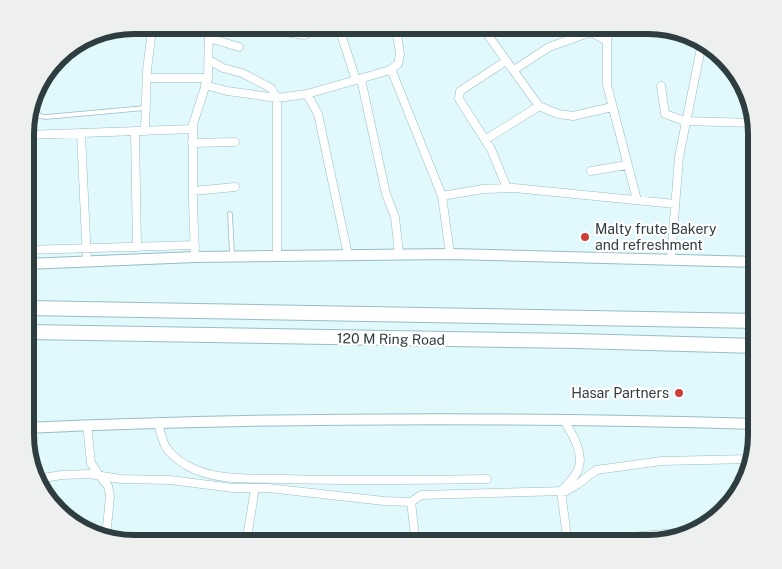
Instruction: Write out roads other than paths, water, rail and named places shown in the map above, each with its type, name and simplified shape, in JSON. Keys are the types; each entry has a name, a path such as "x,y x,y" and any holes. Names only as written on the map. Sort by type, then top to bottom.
{"highway":[{"name":"120 M Ring Road","path":"34,308 748,321"},
{"name":"120 M Ring Road","path":"34,332 748,346"}],"street":[{"path":"145,131 147,78 152,34"},
{"path":"195,257 192,143 198,106 206,81 209,60 209,34 239,47"},
{"path":"341,34 358,80 386,194 395,216 398,254"},
{"path":"147,78 206,81 228,91 277,98 307,94 358,80 398,64 400,54 397,34"},
{"path":"487,34 539,106 558,114 573,116 612,108"},
{"path":"514,70 549,47 578,34"},
{"path":"596,34 607,41"},
{"path":"608,34 607,84 637,200"},
{"path":"672,258 679,157 701,49"},
{"path":"209,60 223,68 242,73 271,88 277,98 277,256"},
{"path":"506,61 460,91 459,99 491,149 507,188"},
{"path":"391,68 442,196 450,254"},
{"path":"661,86 665,114 685,121 747,123"},
{"path":"307,94 318,114 348,255"},
{"path":"485,140 539,106"},
{"path":"34,136 193,129"},
{"path":"135,131 137,246"},
{"path":"81,133 87,261"},
{"path":"192,143 236,142"},
{"path":"591,171 627,165"},
{"path":"193,190 235,187"},
{"path":"442,196 483,189 507,188 675,204"},
{"path":"34,250 195,245"},
{"path":"34,264 195,257 398,254 672,258 748,262"},
{"path":"34,428 158,422 390,418 748,424"},
{"path":"564,420 576,442 579,456 579,467 576,474 561,491 567,535"},
{"path":"158,422 163,444 170,453 186,465 206,474 229,478 328,481 487,479"},
{"path":"87,425 91,463 108,486 110,496 107,527"},
{"path":"43,478 62,475 98,474 127,479 170,480 233,488 255,488 411,502 421,495 561,491 571,488 596,470 662,461 745,459"},
{"path":"247,535 255,488"},
{"path":"411,502 415,535"}],"lane":[{"path":"37,109 39,116 46,117 145,108"},
{"path":"230,214 232,257"}],"place":[{"name":"Malty frute Bakery and refreshment","path":"585,237"},
{"name":"Hasar Partners","path":"679,393"}]}
